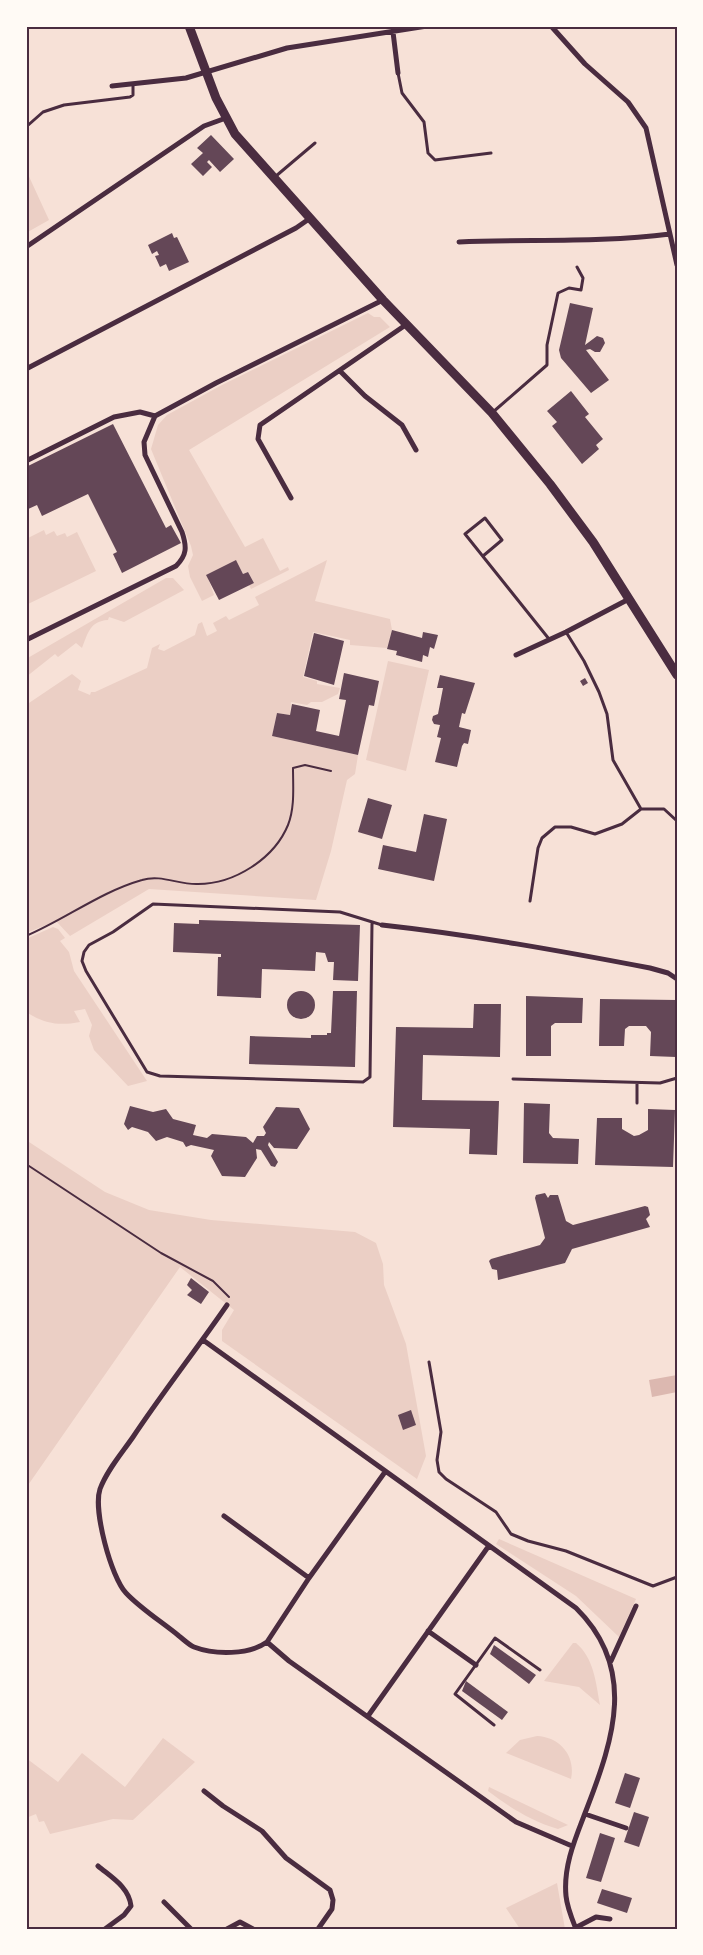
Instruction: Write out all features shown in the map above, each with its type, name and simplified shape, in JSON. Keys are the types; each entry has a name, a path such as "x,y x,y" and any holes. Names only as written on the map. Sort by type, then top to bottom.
{"main road":[{"path":"189,26 226,118 241,142 384,300 492,413 550,484 593,542 677,675"}],"street":[{"path":"112,86 186,78 287,48 426,26"},
{"path":"551,26 585,64 639,114 651,140 670,234 674,242 677,264"},
{"path":"392,32 398,73"},
{"path":"26,247 204,126 226,118"},
{"path":"26,369 296,228 309,219"},
{"path":"459,242 517,239 630,238 670,234"},
{"path":"26,640 176,566 184,558 186,544 182,532 145,455 144,442 155,416 216,383 384,300"},
{"path":"291,498 258,439 260,424 407,324"},
{"path":"340,371 365,396 402,425 416,450"},
{"path":"26,461 114,418 140,412 155,416"},
{"path":"516,655 566,632 629,599"},
{"path":"382,925 479,936 525,944 650,968 668,973 677,979"},
{"path":"227,1305 171,1381 103,1483 98,1503 101,1521 115,1571 124,1592 193,1647 216,1651 248,1651 258,1649 267,1642 309,1578 385,1472"},
{"path":"202,1340 488,1547 576,1608 596,1630 611,1661 616,1699 611,1734 604,1761 572,1846 566,1896 576,1928 596,1917 610,1919"},
{"path":"224,1516 309,1578"},
{"path":"368,1716 488,1547"},
{"path":"611,1661 636,1606"},
{"path":"428,1631 476,1665"},
{"path":"267,1642 516,1822 572,1846"},
{"path":"204,1790 223,1806 262,1831 286,1858 330,1890 333,1900 332,1908 318,1929"},
{"path":"585,1814 626,1828"},
{"path":"98,1866 126,1890 130,1896 131,1906 124,1915 105,1929"},
{"path":"164,1902 191,1929"},
{"path":"227,1929 240,1922 253,1929"}],"lane":[{"path":"398,73 402,93 424,122 428,153 435,160 491,153"},
{"path":"26,127 43,112 64,105 130,98 134,94 134,84"},
{"path":"273,178 315,143"},
{"path":"492,413 547,365 547,345 558,293 569,288 581,290 583,278 577,267"},
{"path":"483,556 502,540 485,518 465,534 549,640"},
{"path":"566,632 599,692 607,714 613,760 641,809"},
{"path":"530,901 538,848 542,838 555,826 570,827 595,834 622,824 641,809 664,809 677,822"},
{"path":"372,923 370,1077 363,1082 160,1076 147,1072 86,971 82,961 84,952 89,945 113,932 153,904 340,912 382,925"},
{"path":"513,1079 660,1083 677,1078"},
{"path":"637,1083 637,1103"},
{"path":"429,1362 441,1432 438,1460 439,1472 446,1479 496,1512 511,1534 575,1554 653,1586 677,1577"},
{"path":"494,1725 455,1694 496,1638 540,1670"}],"path":[{"path":"26,936 56,923 98,898 145,879 160,878 186,884 207,884 248,870 275,847 288,825 293,794 293,768 305,765 331,771"},
{"path":"26,1164 161,1253 213,1281 230,1299"}],"shaded area":[{"path":"26,170 49,220 26,233"},
{"path":"368,313 374,317 380,317 390,327 189,450 245,547 263,538 280,571 288,567 289,570 251,589 249,585 254,583 248,572 243,574 236,561 207,575 214,595 202,601 190,577 188,566 193,555 191,546 151,449 158,425 167,415 222,385"},
{"path":"44,530 46,535 54,531 57,536 65,533 67,537 77,532 96,571 26,605 26,539"},
{"path":"327,560 315,601 390,619 392,630 387,648 350,645 350,640 313,632 303,677 317,681 317,684 340,688 338,694 322,702 311,702 307,705 291,702 290,715 277,713 272,736 358,755 355,774 347,780 331,851 316,900 149,889 70,936 56,921 26,933 26,705 72,674 81,681 78,690 90,695 91,692 95,692 147,668 152,648 160,644 158,649 164,651 195,635 198,624 202,622 207,636 217,631 213,623 226,616 229,620 259,605 255,597"},
{"path":"166,578 173,578 184,590 124,622 109,617 108,620 93,625 82,648 76,643 58,657 55,654 26,677 26,659"},
{"path":"388,661 429,670 406,771 366,760"},
{"path":"53,927 58,929 65,938 60,941 69,952 74,971 147,1081 128,1086 94,1050 89,1036 92,1025 85,1009 74,1011 80,1022 65,1024 52,1023 26,1012 26,939"},
{"path":"26,1140 105,1192 149,1210 211,1220 355,1232 376,1243 383,1264 384,1285 406,1344 426,1456 417,1479 222,1341 222,1330 234,1310 180,1267 26,1488"},
{"path":"677,1375 677,1392 652,1397 649,1380"},
{"path":"499,1539 636,1599 619,1637 576,1596 496,1544"},
{"path":"573,1643 576,1643 587,1656 595,1680 600,1705 579,1687 544,1681"},
{"path":"537,1736 553,1740 564,1749 571,1763 571,1779 506,1753 520,1740"},
{"path":"163,1738 195,1762 133,1820 113,1819 50,1834 44,1821 39,1822 36,1814 26,1818 26,1758 58,1782 82,1753 125,1787"},
{"path":"489,1787 568,1825 558,1829 530,1818 488,1791"},
{"path":"557,1883 565,1929 520,1929 506,1908"}],"building":[{"path":"211,135 234,159 220,172 209,160 207,162 212,167 203,176 191,164 203,153 197,148"},
{"path":"172,233 174,238 177,237 189,262 169,271 166,264 160,267 155,256 159,255 157,251 152,254 148,245"},
{"path":"570,303 593,308 585,345 597,336 603,338 605,343 600,352 590,349 586,350 609,380 591,393 561,358 559,350"},
{"path":"571,391 589,414 585,417 603,439 596,445 599,449 582,464 552,426 557,422 547,411"},
{"path":"113,424 166,528 171,525 181,543 122,573 113,554 117,552 88,494 42,516 37,505 26,510 26,467"},
{"path":"236,560 243,574 248,572 254,583 219,600 206,575"},
{"path":"392,630 422,638 423,632 438,635 434,649 430,647 428,657 423,655 422,662 396,655 397,651 387,649"},
{"path":"314,633 344,641 334,685 304,676"},
{"path":"344,673 379,681 374,706 369,705 358,755 272,736 277,713 290,715 292,704 320,710 316,731 339,736 346,700 339,699"},
{"path":"440,675 475,683 465,714 462,713 459,727 471,730 468,744 464,743 462,746 457,767 435,762 441,738 437,737 440,725 434,724 432,720 433,716 438,714 443,688 437,688"},
{"path":"585,678 588,683 583,686 580,681"},
{"path":"368,798 392,805 382,839 358,832"},
{"path":"424,814 447,819 434,881 378,869 383,845 416,852"},
{"path":"199,920 360,925 358,981 333,980 334,962 328,962 325,953 316,952 315,971 262,969 261,998 217,996 218,957 221,957 221,954 173,952 174,923 199,924"},
{"path":"301,991 311,995 315,1005 311,1015 301,1019 291,1015 287,1005 291,995"},
{"path":"333,991 357,991 355,1067 249,1064 250,1036 311,1038 311,1035 327,1035 327,1033 331,1033"},
{"path":"526,996 583,998 582,1023 555,1023 551,1026 551,1056 526,1056"},
{"path":"600,999 677,1000 676,1057 650,1056 651,1032 646,1026 629,1026 625,1029 624,1046 599,1046"},
{"path":"474,1004 501,1004 500,1057 423,1055 422,1100 499,1101 497,1155 469,1154 470,1129 393,1127 396,1027 473,1028"},
{"path":"524,1103 550,1104 549,1133 553,1138 579,1139 578,1164 523,1163"},
{"path":"130,1106 153,1112 166,1109 173,1119 196,1125 193,1135 207,1138 212,1134 246,1137 253,1143 257,1136 264,1136 266,1133 263,1127 276,1107 299,1108 310,1129 297,1149 274,1148 269,1142 268,1145 278,1162 275,1167 271,1166 261,1150 256,1149 257,1158 245,1177 222,1176 211,1156 214,1150 191,1145 186,1147 183,1142 167,1137 156,1141 148,1132 132,1127 128,1130 124,1124"},
{"path":"648,1109 675,1110 673,1167 595,1165 597,1118 622,1118 622,1129 634,1136 648,1130"},
{"path":"545,1193 548,1198 550,1195 558,1195 566,1221 573,1225 645,1206 648,1207 650,1215 646,1219 650,1227 572,1249 565,1263 498,1280 497,1270 492,1269 489,1261 491,1259 540,1245 545,1238 535,1198 536,1195"},
{"path":"191,1278 209,1292 201,1304 187,1295 192,1290 187,1285"},
{"path":"411,1410 416,1425 403,1430 398,1415"},
{"path":"494,1645 536,1675 529,1684 490,1654"},
{"path":"466,1681 508,1712 502,1720 462,1691"},
{"path":"625,1773 640,1778 630,1808 615,1803"},
{"path":"634,1812 649,1817 639,1847 624,1842"},
{"path":"600,1833 615,1838 601,1882 586,1878"},
{"path":"602,1889 632,1898 627,1913 597,1903"}]}
